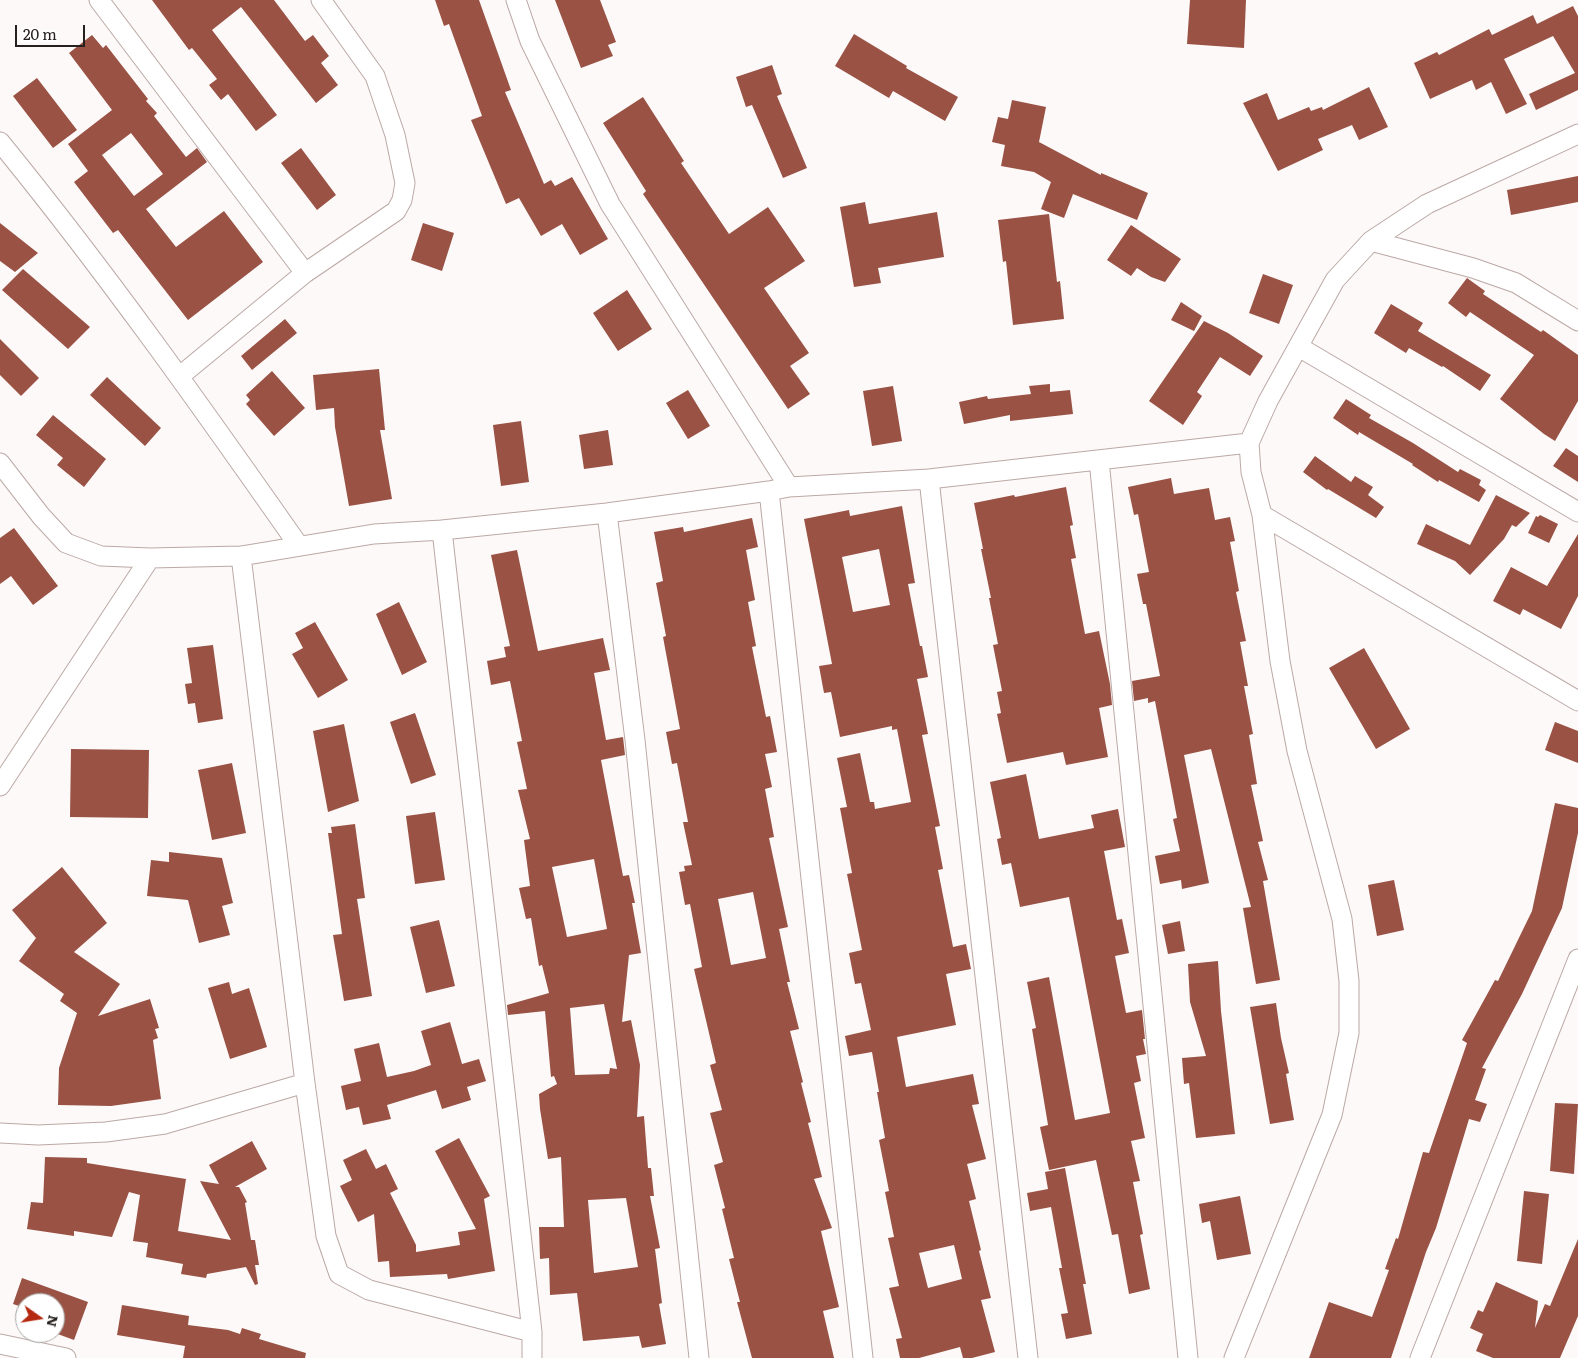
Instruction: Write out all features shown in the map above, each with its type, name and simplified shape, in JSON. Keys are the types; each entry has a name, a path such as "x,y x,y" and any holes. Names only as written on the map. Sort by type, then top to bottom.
{"street":[{"path":"99,0 305,273"},
{"path":"180,376 305,273 396,211 402,200 405,183 395,135 375,76 321,0"},
{"path":"516,0 530,40 610,204 789,487"},
{"path":"1234,1358 1332,1115 1349,1033 1349,981 1342,919 1297,751 1280,662 1262,515 1251,472 1249,443 1268,401 1335,280 1372,241 1427,204 1578,134"},
{"path":"0,142 180,376 299,546"},
{"path":"1372,241 1473,268 1516,283 1578,321"},
{"path":"1299,347 1578,512"},
{"path":"0,463 41,516 66,543 101,556 150,558 241,556 374,534 442,530 607,513 769,492 789,487 929,479 1249,443"},
{"path":"1099,460 1188,1358"},
{"path":"929,479 1028,1358"},
{"path":"769,492 863,1358"},
{"path":"607,513 635,740 699,1358"},
{"path":"1262,515 1578,700"},
{"path":"442,530 532,1332 532,1358"},
{"path":"241,556 305,1083 326,1236 339,1274 369,1290 532,1332"},
{"path":"0,786 150,558"},
{"path":"1420,1358 1578,959"},
{"path":"0,1133 38,1135 106,1132 165,1124 305,1083"},
{"path":"0,1344 66,1358"}],"building":[{"path":"152,0 274,0 305,41 313,35 329,56 321,63 338,85 316,103 241,7 212,30 277,115 256,131 228,94 221,100 209,85 217,79 192,48 189,50"},
{"path":"435,0 479,0 511,90 505,92 544,184 551,180 555,186 572,177 608,239 580,255 562,224 541,236 519,198 506,204 471,120 482,116 449,24 444,26"},
{"path":"555,0 600,0 616,42 608,45 613,56 581,68"},
{"path":"1190,0 1246,0 1244,48 1187,44"},
{"path":"1573,6 1578,16 1578,90 1536,110 1529,94 1575,73 1553,36 1504,59 1527,104 1506,114 1491,82 1476,90 1472,80 1430,99 1414,63 1437,52 1439,55 1489,29 1492,35 1533,15 1537,24"},
{"path":"854,34 907,66 906,68 958,97 945,121 893,91 889,98 835,66"},
{"path":"92,35 103,48 106,45 148,99 146,101 157,113 154,116 186,157 197,148 207,162 146,209 176,247 224,211 263,262 188,320 118,230 113,233 74,182 88,171 68,144 112,110 69,53","holes":["131,133 163,174 134,196 102,155"]},
{"path":"772,65 782,94 777,96 807,168 783,178 752,105 746,107 736,77"},
{"path":"37,78 77,130 53,148 13,96"},
{"path":"1369,87 1388,127 1359,140 1352,125 1318,139 1323,150 1278,171 1243,103 1267,93 1278,120 1309,107 1311,111 1322,107 1323,110"},
{"path":"643,97 684,161 681,163 729,234 768,207 805,261 764,288 809,353 790,366 810,394 788,409 643,194 646,191 603,123"},
{"path":"1012,100 1046,107 1039,142 1101,175 1101,173 1148,193 1137,220 1073,194 1064,218 1041,209 1051,182 1034,172 1001,166 1005,145 992,142 998,117 1008,119"},
{"path":"301,148 336,195 317,210 281,163"},
{"path":"1578,176 1578,202 1511,215 1507,190"},
{"path":"865,202 869,224 937,212 944,257 878,268 881,283 854,287 840,207"},
{"path":"1049,214 1057,282 1060,281 1064,319 1013,325 1006,261 1003,262 998,220"},
{"path":"0,223 38,253 15,272 0,261"},
{"path":"423,223 454,233 442,271 411,260"},
{"path":"1131,225 1181,259 1165,282 1151,277 1137,268 1131,276 1107,260"},
{"path":"23,269 90,327 68,349 2,290"},
{"path":"1263,274 1293,285 1279,324 1249,313"},
{"path":"1467,278 1485,291 1483,294 1541,332 1543,330 1578,355 1578,401 1555,441 1500,399 1534,355 1470,312 1466,317 1448,303"},
{"path":"627,290 652,329 618,351 593,313"},
{"path":"1181,302 1202,316 1194,331 1171,320"},
{"path":"1391,304 1423,323 1418,331 1491,375 1480,391 1443,366 1409,348 1406,353 1374,333"},
{"path":"285,319 297,333 252,370 241,356"},
{"path":"1204,321 1228,333 1263,356 1250,376 1220,357 1197,392 1202,396 1183,425 1149,401"},
{"path":"0,339 39,378 21,396 0,375"},
{"path":"379,369 385,430 380,430 392,499 349,506 335,427 334,408 316,410 313,375"},
{"path":"272,371 305,408 274,436 246,404 250,400 246,395"},
{"path":"107,377 161,428 145,446 90,395"},
{"path":"1050,384 1050,392 1070,390 1073,414 1010,421 1010,415 964,424 959,402 987,396 988,399 1031,394 1029,386"},
{"path":"893,386 902,441 872,446 863,391"},
{"path":"688,390 710,426 688,439 666,403"},
{"path":"1346,399 1371,415 1369,418 1458,472 1460,469 1481,480 1479,485 1486,490 1479,502 1439,480 1438,482 1413,464 1359,432 1358,435 1333,418"},
{"path":"53,415 106,459 84,487 57,465 63,458 36,435"},
{"path":"521,421 529,482 501,486 493,425"},
{"path":"608,430 613,465 584,469 579,435"},
{"path":"1566,448 1578,456 1578,482 1553,466"},
{"path":"1315,456 1351,482 1355,476 1373,487 1368,495 1384,507 1376,518 1327,490 1303,472"},
{"path":"1171,478 1174,494 1209,488 1215,520 1230,517 1235,541 1230,542 1239,591 1236,592 1246,641 1240,642 1248,686 1244,686 1253,734 1249,735 1257,784 1251,785 1263,841 1258,842 1268,880 1263,881 1280,980 1256,984 1243,908 1251,907 1211,749 1184,755 1209,883 1182,889 1181,880 1160,884 1155,856 1180,851 1173,819 1177,818 1155,701 1148,703 1148,698 1134,701 1132,681 1160,676 1146,604 1143,604 1137,574 1149,572 1138,514 1134,515 1128,487"},
{"path":"1066,487 1073,525 1070,526 1076,558 1071,559 1085,634 1099,631 1110,684 1112,705 1099,708 1108,757 1066,765 1063,752 1007,763 997,714 1001,713 997,692 1002,691 993,645 998,644 974,503"},
{"path":"1496,495 1530,513 1516,527 1512,525 1504,539 1470,575 1455,561 1417,544 1426,524 1470,545"},
{"path":"902,506 915,583 908,584 928,677 917,679 928,734 922,735 940,826 935,827 943,869 938,870 953,947 966,944 971,969 946,974 956,1025 897,1037 906,1087 973,1074 979,1104 972,1105 986,1159 967,1164 976,1199 969,1201 991,1298 981,1300 995,1352 972,1358 963,1358 960,1347 919,1358 900,1358 896,1339 902,1338 889,1288 899,1286 888,1238 894,1237 885,1192 889,1191 879,1140 885,1138 877,1092 879,1092 872,1052 849,1056 845,1036 871,1030 861,983 855,984 849,953 862,950 847,874 852,873 840,808 847,807 837,758 860,753 870,802 874,802 875,809 911,802 897,729 892,730 892,726 840,737 831,692 824,693 819,666 832,664 804,519 849,510 850,516","holes":["879,549 890,605 853,612 842,557","954,1245 962,1279 928,1288 919,1253"]},
{"path":"1540,515 1558,524 1549,543 1528,533 1536,516"},
{"path":"752,518 758,547 746,550 755,600 748,602 756,646 752,647 766,717 770,716 777,752 765,754 772,787 765,789 774,837 769,838 788,927 779,929 790,982 787,982 799,1029 790,1031 811,1122 808,1123 822,1177 814,1179 832,1228 821,1231 839,1307 823,1311 834,1358 752,1358 737,1302 740,1302 729,1259 734,1258 722,1209 725,1208 714,1165 723,1162 710,1113 722,1110 710,1065 716,1063 694,969 702,967 690,904 685,905 679,872 685,871 684,866 692,865 683,822 688,822 677,763 672,764 666,732 680,729 663,637 666,636 656,583 663,581 654,532 683,527 684,532","holes":["753,892 766,958 731,965 718,899"]},
{"path":"14,528 58,586 33,605 11,576 0,584 0,538"},
{"path":"1578,534 1578,596 1561,629 1523,609 1520,615 1493,601 1511,567 1547,586"},
{"path":"517,550 538,651 603,638 610,670 594,673 606,740 623,737 625,755 601,760 623,876 629,875 635,903 632,903 641,953 629,955 622,1022 631,1020 640,1065 637,1117 644,1116 648,1168 651,1168 654,1196 650,1196 660,1248 655,1249 662,1303 659,1304 666,1344 642,1348 639,1336 583,1341 577,1293 550,1295 549,1258 540,1259 539,1227 564,1227 561,1157 548,1159 539,1094 557,1084 554,1076 551,1077 545,1011 508,1015 507,1005 549,993 542,965 539,966 531,918 526,919 519,888 530,886 524,840 530,839 518,790 527,789 517,742 522,741 510,681 491,685 487,661 506,657 504,647 510,646 491,555","holes":["594,859 607,929 567,937 552,867","604,1004 617,1069 610,1068 609,1074 575,1075 570,1008","626,1198 638,1267 594,1273 588,1200"]},
{"path":"399,602 427,662 402,675 376,614"},
{"path":"315,622 348,680 318,698 292,654 303,648 295,633"},
{"path":"213,645 223,719 198,723 195,703 188,704 185,684 192,683 187,648"},
{"path":"1364,648 1410,729 1376,749 1329,668"},
{"path":"415,713 436,775 411,784 390,722"},
{"path":"1555,722 1578,731 1578,763 1545,750"},
{"path":"344,724 359,801 328,812 313,731"},
{"path":"71,749 149,750 148,818 70,817"},
{"path":"232,763 246,833 212,840 198,770"},
{"path":"1026,774 1039,839 1094,828 1091,815 1118,809 1125,847 1104,851 1117,920 1122,919 1129,953 1115,956 1126,1013 1142,1010 1145,1039 1143,1039 1146,1054 1136,1056 1141,1081 1134,1083 1145,1138 1131,1141 1140,1181 1133,1182 1143,1234 1140,1235 1150,1289 1129,1294 1118,1234 1112,1235 1096,1160 1049,1170 1040,1127 1048,1125 1032,1029 1036,1028 1027,982 1049,977 1075,1120 1110,1113 1069,897 1020,907 1011,863 1002,865 997,839 1001,838 990,782"},
{"path":"1555,803 1578,808 1578,833 1562,908 1522,994 1482,1068 1486,1069 1475,1100 1487,1104 1480,1122 1469,1119 1436,1228 1426,1252 1391,1358 1309,1358 1329,1302 1372,1317 1389,1270 1385,1269 1396,1238 1398,1239 1423,1152 1429,1153 1467,1043 1462,1040 1495,980 1498,981 1532,911"},
{"path":"435,812 445,880 415,884 406,816"},
{"path":"355,824 365,898 357,899 372,996 344,1001 333,935 342,934 328,833 332,833 331,827"},
{"path":"169,852 222,858 233,903 222,906 230,935 199,943 188,900 147,896 151,860 169,862"},
{"path":"62,867 107,923 74,952 120,984 98,1016 150,999 159,1028 155,1029 158,1038 153,1040 161,1099 111,1106 58,1105 59,1068 77,1013 60,1001 64,994 19,961 36,938 12,910"},
{"path":"1394,880 1404,930 1377,936 1368,885"},
{"path":"439,920 455,986 426,993 410,927"},
{"path":"1180,921 1185,951 1168,954 1162,925"},
{"path":"1218,961 1221,1011 1235,1134 1196,1138 1189,1083 1184,1084 1182,1058 1206,1056 1190,1002 1188,964"},
{"path":"229,982 232,994 249,988 267,1047 230,1059 208,988"},
{"path":"1276,1003 1289,1073 1286,1074 1294,1120 1270,1124 1250,1007"},
{"path":"450,1022 462,1064 479,1059 486,1081 467,1087 471,1100 442,1109 436,1090 387,1105 391,1119 363,1125 359,1107 346,1110 341,1086 361,1081 354,1049 379,1043 387,1077 414,1071 431,1065 421,1031"},
{"path":"1555,1103 1578,1104 1574,1174 1550,1171"},
{"path":"459,1138 490,1196 484,1199 495,1271 448,1279 447,1274 390,1277 389,1261 378,1262 374,1214 358,1222 340,1186 352,1180 343,1160 366,1149 376,1169 386,1164 398,1189 390,1193 416,1245 416,1252 460,1245 458,1232 476,1229 435,1151"},
{"path":"252,1141 267,1169 235,1187 239,1187 247,1202 245,1203 251,1240 255,1240 259,1265 255,1265 258,1284 255,1285 246,1267 207,1274 206,1278 181,1274 183,1264 146,1257 148,1243 133,1241 140,1195 129,1192 112,1237 74,1231 74,1236 27,1229 31,1202 43,1203 45,1157 87,1158 87,1163 186,1179 178,1231 231,1240 200,1181 219,1184 209,1165"},
{"path":"1065,1168 1086,1284 1083,1284 1092,1334 1066,1339 1061,1314 1068,1313 1059,1268 1062,1268 1051,1207 1030,1211 1027,1193 1048,1189 1045,1172"},
{"path":"1524,1191 1549,1194 1542,1264 1517,1261"},
{"path":"1240,1196 1251,1254 1217,1260 1210,1221 1202,1223 1199,1204"},
{"path":"1578,1239 1578,1316 1560,1358 1493,1358 1476,1351 1483,1334 1470,1328 1478,1310 1483,1312 1496,1282 1538,1301 1535,1328 1545,1304 1550,1306"},
{"path":"22,1278 63,1293 17,1293"},
{"path":"65,1294 88,1302 74,1340 65,1337"},
{"path":"122,1305 189,1316 188,1325 228,1330 240,1334 242,1328 261,1334 259,1339 306,1353 305,1358 183,1358 185,1346 117,1335"}]}
